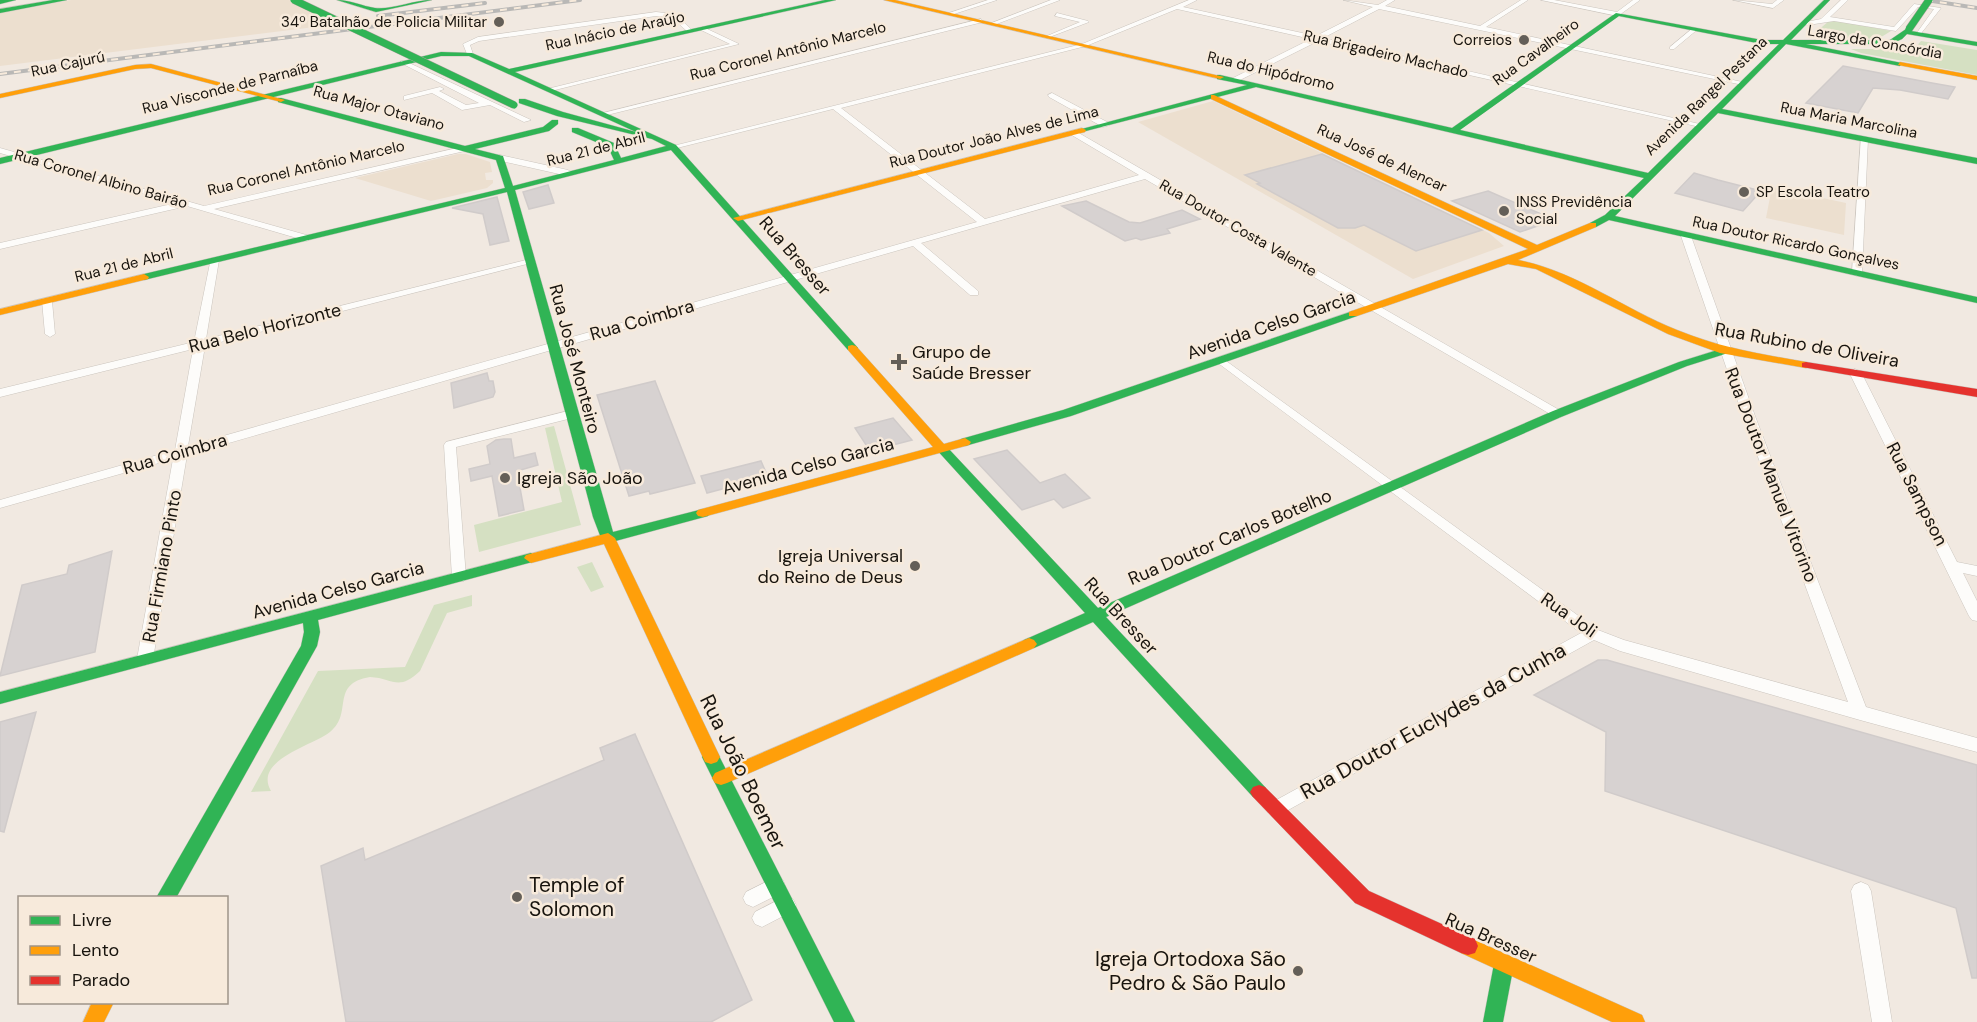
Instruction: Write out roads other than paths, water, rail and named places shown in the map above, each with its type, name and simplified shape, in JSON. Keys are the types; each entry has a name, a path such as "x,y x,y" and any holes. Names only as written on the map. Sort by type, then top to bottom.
{"street":[{"path":"0,2 13,0"},
{"path":"0,10 51,0"},
{"path":"33,4 64,0"},
{"name":"Rua Bresser","path":"294,0 518,103"},
{"name":"Rua Bresser","path":"309,0 556,123 611,145"},
{"path":"340,0 380,10 429,0"},
{"name":"Rua Inácio de Araújo","path":"509,71 833,0"},
{"name":"Rua do Hipódromo","path":"888,0 1648,176"},
{"path":"949,14 994,0"},
{"name":"Rua Coronel Antônio Marcelo","path":"603,114 987,22 1057,0"},
{"name":"Rua 21 de Abril","path":"0,312 510,189 618,160 1084,45 1194,0"},
{"path":"1346,0 1743,83"},
{"path":"1236,80 1392,0"},
{"path":"1481,28 1525,0"},
{"path":"1544,0 1761,42 1785,42"},
{"name":"Rua Cavalheiro","path":"1454,131 1637,0"},
{"path":"1736,0 1773,6 1781,0"},
{"name":"Avenida Rangel Pestana","path":"1810,21 1827,0"},
{"name":"Avenida Rangel Pestana","path":"1608,217 1785,42 1810,21 1845,0"},
{"path":"1907,31 1929,0"},
{"path":"1916,5 1938,8 1907,31 1916,5"},
{"name":"Rua Brigadeiro Machado","path":"1178,7 1700,125"},
{"path":"470,54 466,44 478,39 656,14 673,15 696,30 737,45 551,89"},
{"path":"1049,37 1086,22 1057,15"},
{"path":"1810,21 1805,31 1806,38 1846,53"},
{"name":"Largo da Concórdia","path":"1810,21 1907,31 1977,44"},
{"path":"1672,48 1695,29"},
{"name":"Largo da Concórdia","path":"1785,42 1891,42 1900,38 1907,31"},
{"name":"Largo da Concórdia","path":"1785,42 1977,78"},
{"name":"Rua Bresser","path":"470,54 551,89 673,147 942,449 1095,616 1275,809 1362,897 1504,964 1635,1022"},
{"name":"Rua Visconde de Parnaíba","path":"0,161 403,62 435,55 470,54"},
{"path":"403,62 481,101 490,102 527,120"},
{"name":"Rua Major Otaviano","path":"144,66 500,158 568,173"},
{"name":"Rua Cajurú","path":"0,96 144,66"},
{"name":"Rua Doutor João Alves de Lima","path":"738,218 1074,134 1257,85"},
{"path":"407,98 455,86"},
{"path":"433,91 466,108 490,102"},
{"path":"1053,95 1106,125"},
{"name":"Rua José de Alencar","path":"1214,97 1531,251"},
{"path":"835,107 983,222"},
{"name":"Rua Maria Marcolina","path":"1715,110 1977,161"},
{"path":"556,123 603,114"},
{"name":"Rua Bresser","path":"556,123 654,137"},
{"name":"Rua Coronel Antônio Marcelo","path":"204,208 466,148 556,123"},
{"name":"Rua Doutor Costa Valente","path":"1074,134 1557,414"},
{"path":"618,160 611,145 638,144 654,137"},
{"path":"1857,273 1864,139"},
{"name":"Rua Coronel Albino Bairão","path":"0,150 307,238"},
{"path":"500,158 510,189"},
{"name":"Rua Coimbra","path":"0,504 1146,176"},
{"name":"Rua José Monteiro","path":"510,189 608,538"},
{"path":"0,246 187,203"},
{"name":"Avenida Celso Garcia","path":"0,698 942,449 1067,413 1507,261 1608,217"},
{"name":"Rua Doutor Ricardo Gonçalves","path":"1608,217 1977,300"},
{"name":"Rua Doutor Manuel Vitorino","path":"1686,236 1724,351 1771,471 1860,714"},
{"path":"914,242 974,293"},
{"name":"Rua Rubino de Oliveira","path":"1531,251 1539,267"},
{"name":"Rua Firmiano Pinto","path":"145,659 214,260"},
{"name":"Rua Rubino de Oliveira","path":"1507,261 1539,267 1672,332 1724,351 1977,393"},
{"name":"Rua Belo Horizonte","path":"0,393 530,262"},
{"path":"47,301 50,334"},
{"name":"Rua Doutor Carlos Botelho","path":"721,778 1557,414 1683,364 1724,351"},
{"name":"Rua Joli","path":"1222,361 1593,634 1620,645 1977,745"},
{"name":"Rua Sampson","path":"1855,372 1977,616"},
{"path":"459,577 450,446 572,414"},
{"name":"Rua João Boemer","path":"608,538 721,778 845,1022"},
{"path":"1953,566 1977,571"},
{"path":"166,896 309,646 312,632 310,616"},
{"name":"Rua Doutor Euclydes da Cunha","path":"1275,809 1593,634"},
{"path":"753,898 776,886"},
{"path":"1861,891 1882,1022"},
{"path":"762,918 786,905"},
{"path":"1494,1022 1504,964"},
{"path":"93,1022 103,1004"}],"railway":[{"path":"0,74 580,0"},
{"path":"1926,0 1977,8"},
{"path":"378,16 485,3"}],"place":[{"name":"34º Batalhão de Policia Militar","path":"499,22"},
{"name":"Correios","path":"1524,40"},
{"name":"SP Escola Teatro","path":"1744,192"},
{"name":"INSS Previdência Social","path":"1504,211"},
{"name":"Grupo de Saúde Bresser","path":"899,362"},
{"name":"Igreja São João","path":"505,478"},
{"name":"Igreja Universal do Reino de Deus","path":"915,566"},
{"name":"Temple of Solomon","path":"517,897"},
{"name":"Igreja Ortodoxa São Pedro & São Paulo","path":"1298,971"}]}
